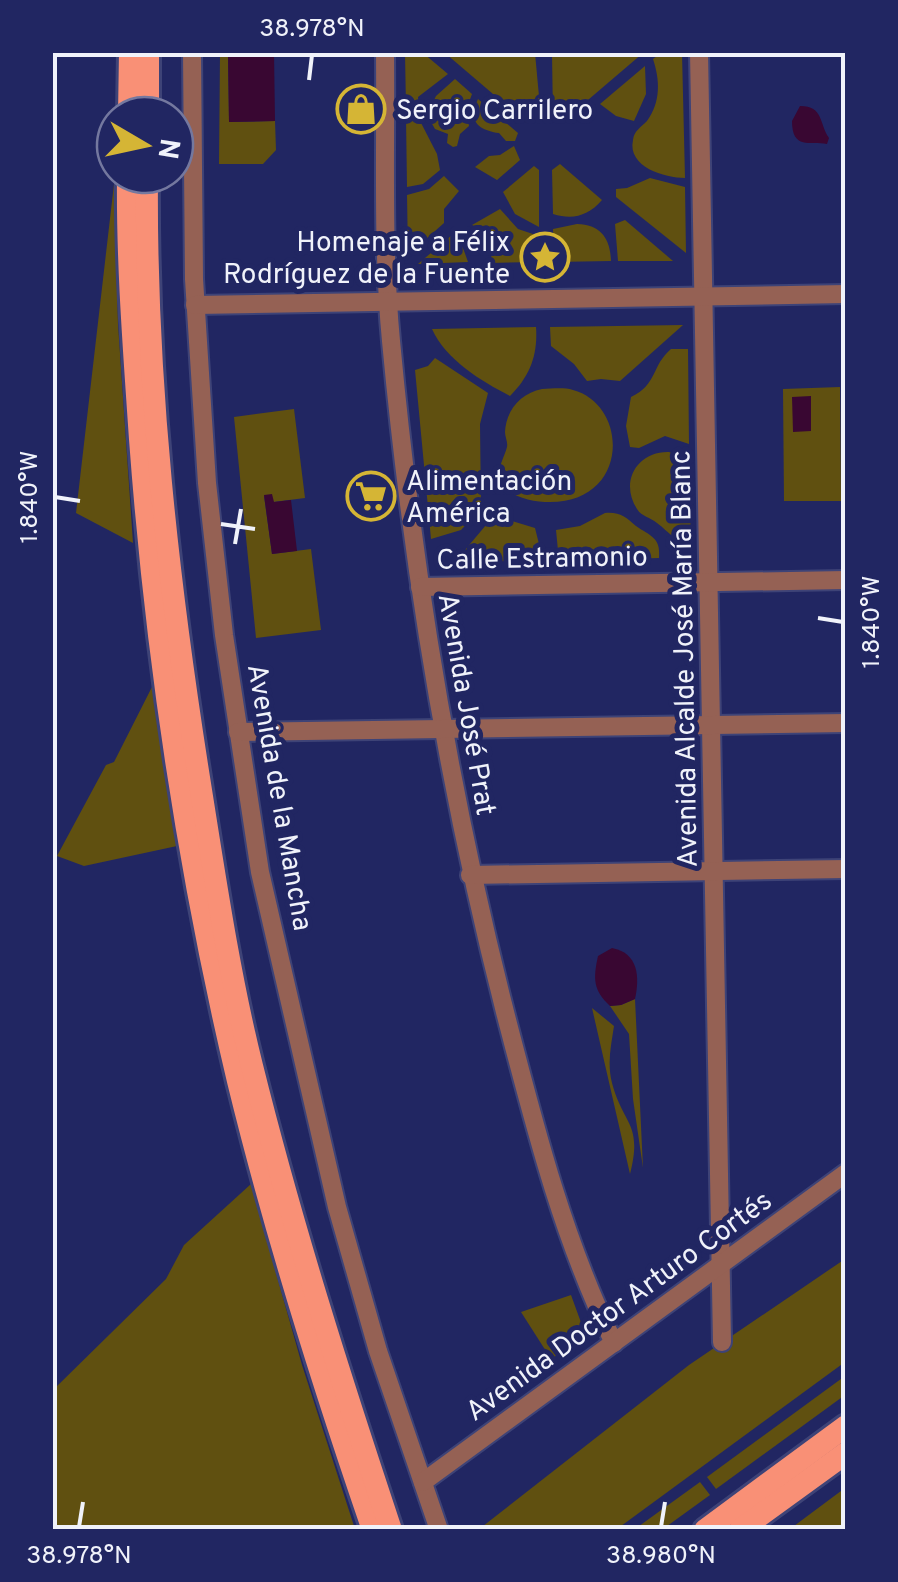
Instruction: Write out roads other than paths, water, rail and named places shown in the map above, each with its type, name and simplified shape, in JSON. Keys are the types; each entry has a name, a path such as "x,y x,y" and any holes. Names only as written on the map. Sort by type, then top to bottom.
{"main road":[{"path":"129,95 130,52"},
{"path":"148,52 148,95"},
{"path":"129,195 132,331 145,500 170,728 202,909 244,1100 320,1374 373,1530"},
{"path":"147,195 151,343 166,536 186,699 214,874 260,1096 346,1395 391,1530"},
{"path":"704,1530 846,1426"},
{"path":"740,1530 846,1453"}],"street":[{"name":"Avenida de la Mancha","path":"192,52 196,305 207,483 224,635 260,872 337,1207 378,1350 440,1530"},
{"name":"Avenida José Prat","path":"384,52 390,338 420,587 470,876 532,1115 592,1298 614,1343"},
{"name":"Avenida Alcalde José María Blanc","path":"699,52 722,1342"},
{"path":"196,305 846,294"},
{"name":"Calle Estramonio","path":"420,587 846,580"},
{"path":"238,732 846,724"},
{"path":"470,876 846,869"},
{"name":"Avenida Doctor Arturo Cortés","path":"423,1482 846,1173"}],"place":[{"name":"Sergio Carrilero","path":"361,109"},
{"name":"Homenaje a Félix Rodríguez de la Fuente","path":"545,257"},
{"name":"Alimentación América","path":"371,496"}]}
